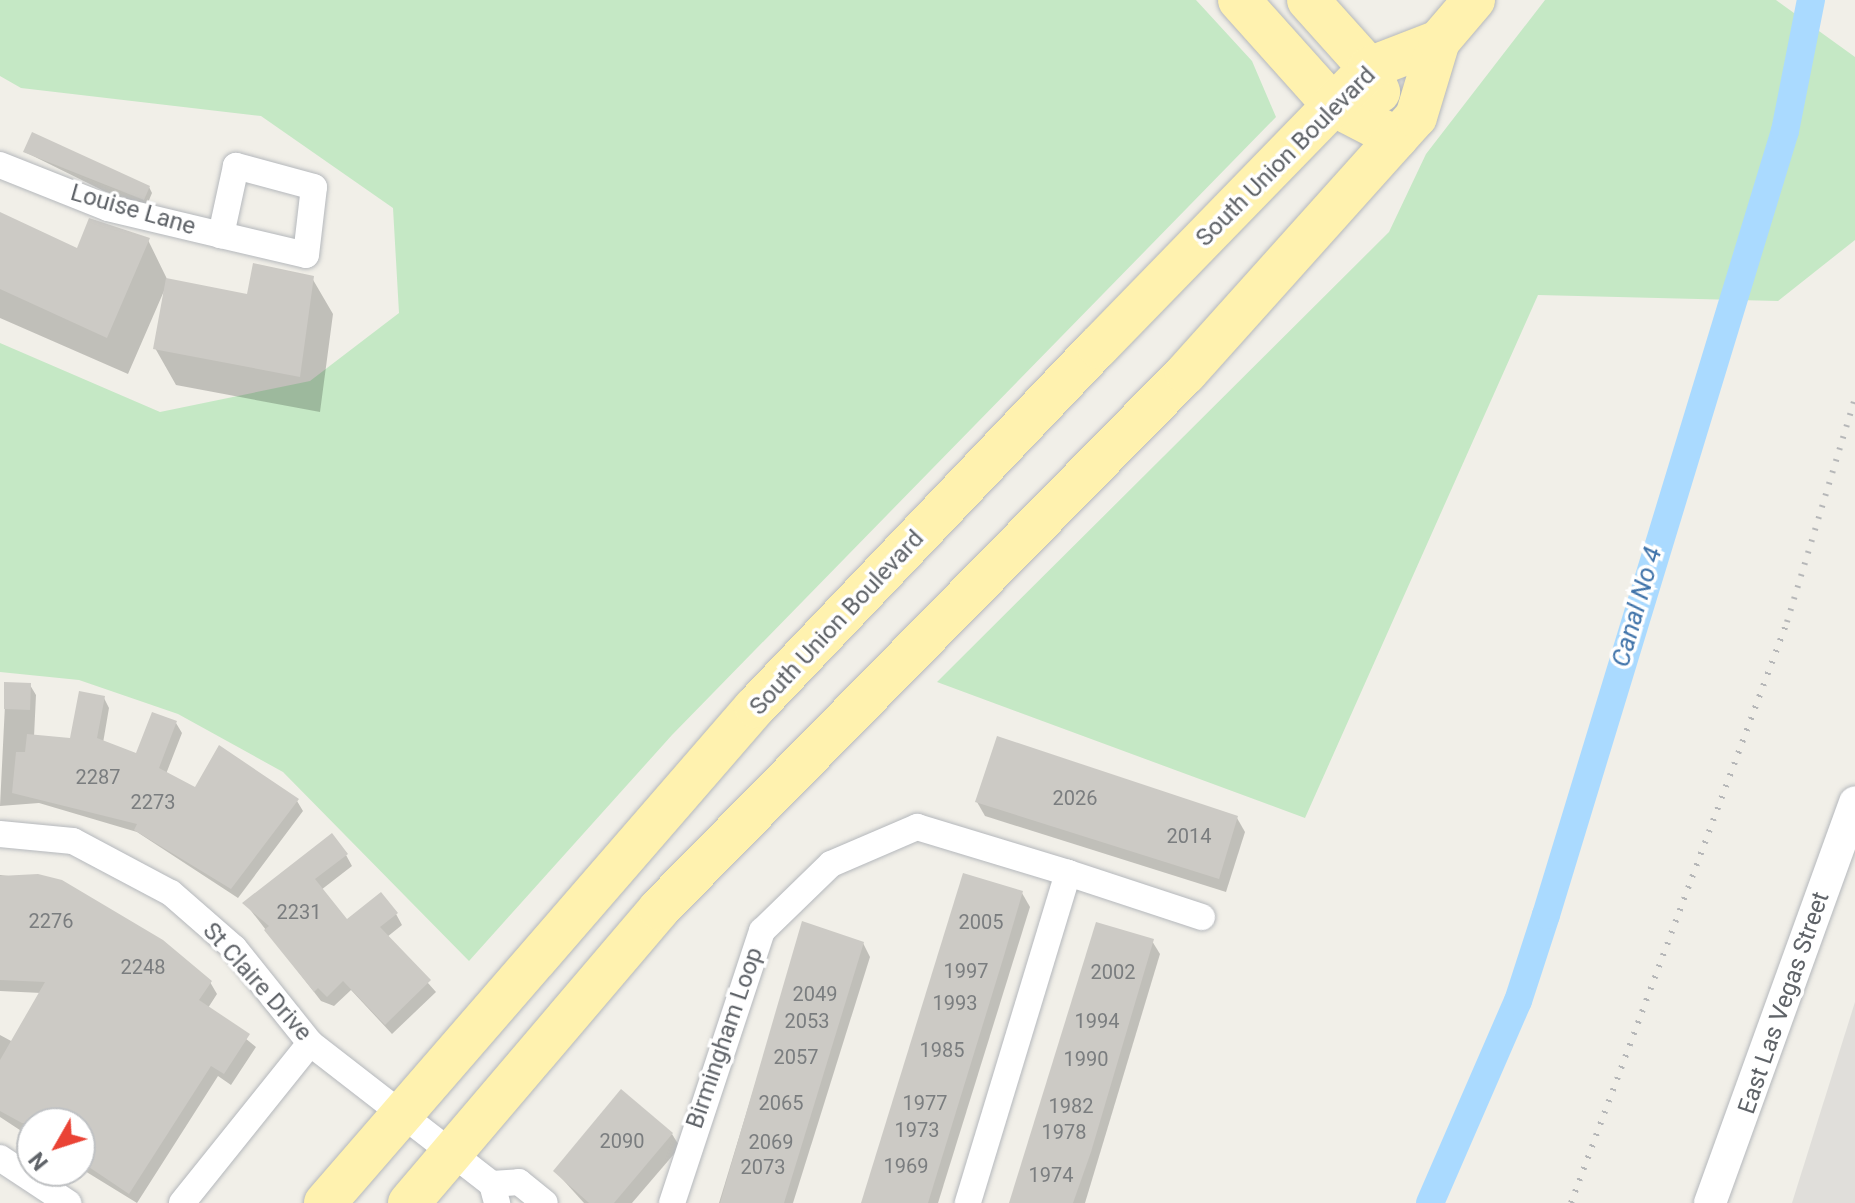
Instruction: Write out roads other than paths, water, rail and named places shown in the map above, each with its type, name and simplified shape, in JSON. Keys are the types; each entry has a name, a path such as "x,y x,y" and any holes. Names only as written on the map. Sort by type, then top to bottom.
{"main road":[{"path":"1239,0 1333,105 1397,138"},
{"path":"1308,0 1369,68 1397,138"},
{"path":"409,1203 659,909 1186,373 1416,117 1439,41 1474,0"},
{"name":"South Union Boulevard","path":"325,1203 755,707 1369,68 1439,41"}],"street":[{"name":"Louise Lane","path":"0,165 108,208 221,235"},
{"name":"East Las Vegas Street","path":"1710,1203 1855,802"},
{"name":"Birmingham Loop","path":"672,1203 762,931 831,864 917,827 1202,917"},
{"name":"St Claire Drive","path":"0,834 73,841 171,893 234,948 310,1043 402,1112 494,1193"},
{"path":"968,1203 1068,873"},
{"path":"182,1203 310,1043"},
{"path":"0,1158 68,1203"},
{"path":"494,1193 519,1182 545,1203"}],"waterway":[{"name":"Canal No 4","path":"1430,1203 1518,1001 1546,915 1785,131 1811,0"}],"railway":[{"path":"1571,1203 1787,622 1855,398"}]}
